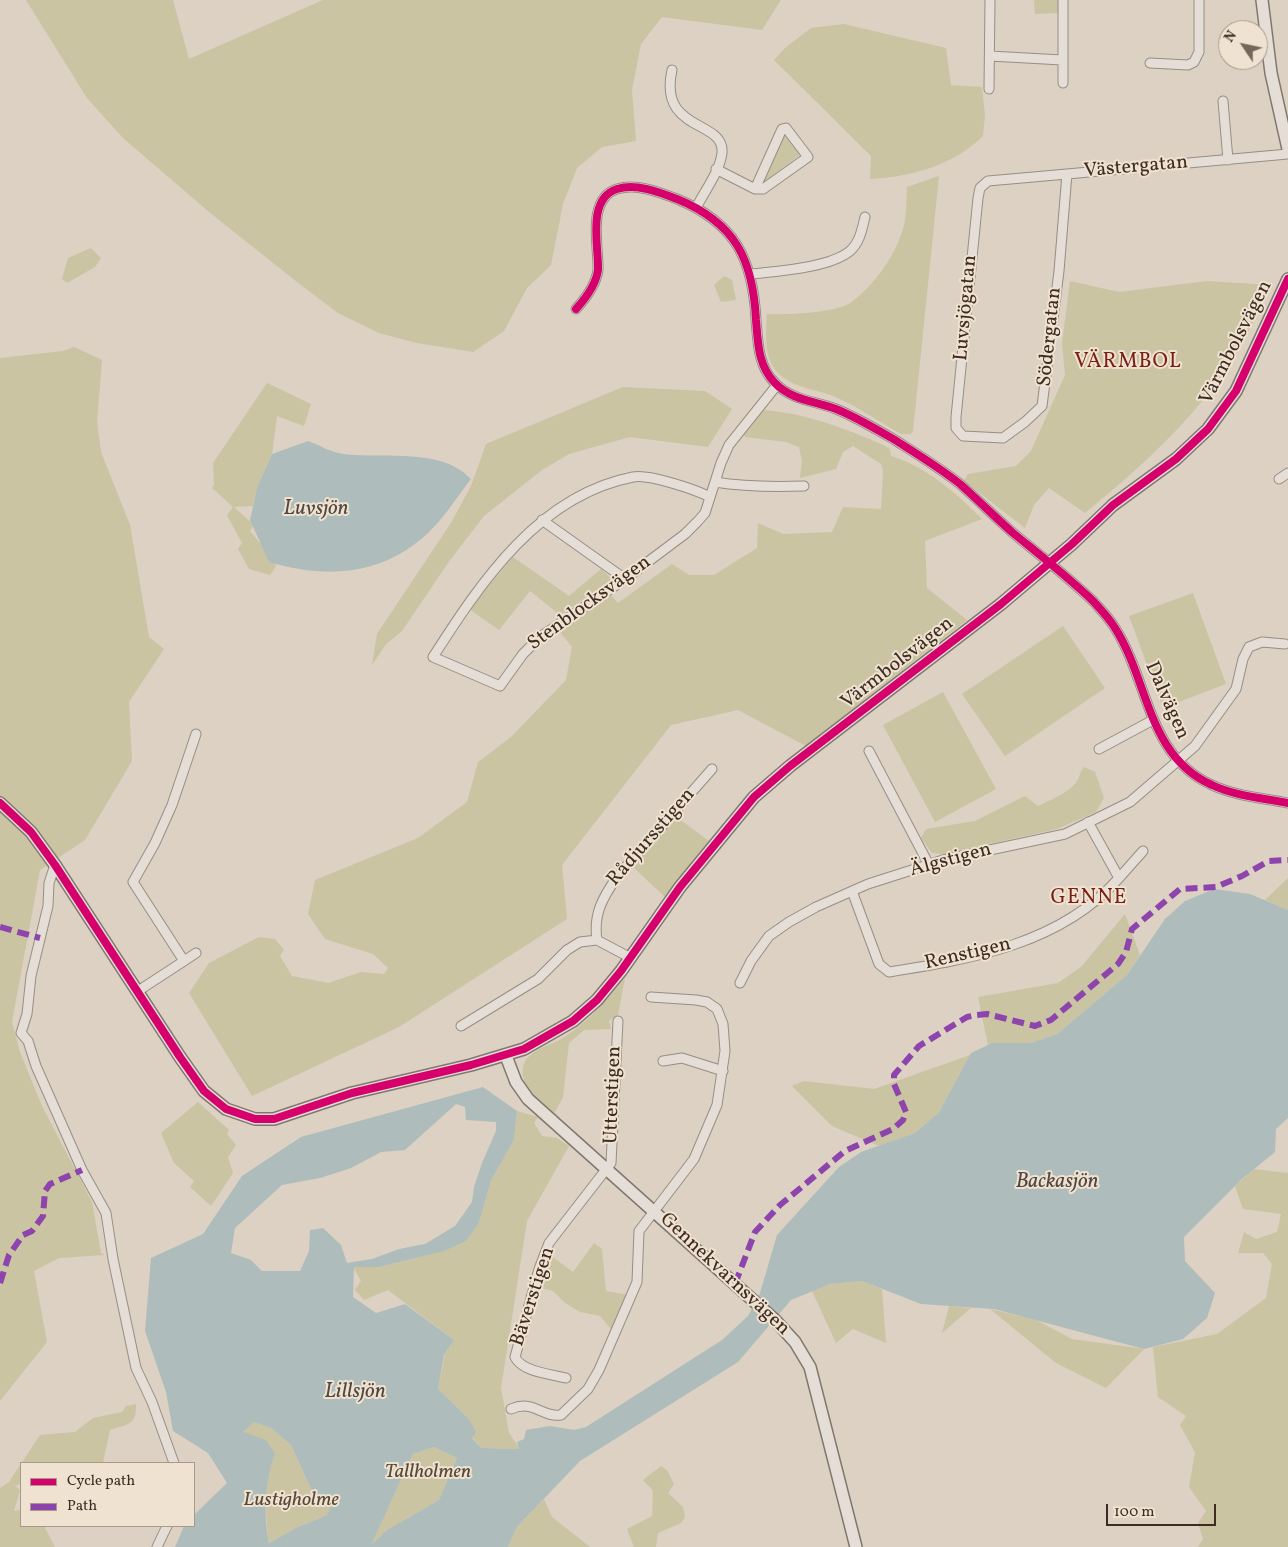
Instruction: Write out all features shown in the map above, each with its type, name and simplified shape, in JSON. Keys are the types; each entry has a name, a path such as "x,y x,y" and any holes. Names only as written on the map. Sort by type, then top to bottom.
{"street":[{"path":"989,90 990,0"},
{"path":"1063,0 1063,83"},
{"path":"1150,63 1188,65 1194,62 1199,52 1199,0"},
{"path":"1262,0 1270,73 1288,150"},
{"path":"990,56 1062,60"},
{"path":"672,70 669,82 671,98 676,110 681,116 710,132 719,140 722,154 696,208"},
{"path":"1223,101 1228,160"},
{"path":"716,169 755,189 763,189 808,156 786,128 782,129 755,189"},
{"name":"Västergatan","path":"985,183 1288,154"},
{"name":"Södergatan","path":"960,434 970,437 1003,438 1025,422 1042,406 1067,174"},
{"name":"Luvsjögatan","path":"960,434 956,428 956,418 970,275 978,198 980,188 985,183"},
{"path":"576,309 590,291 598,272 596,230 601,205 607,195 622,188 639,188 664,194 696,208 729,234 738,245 752,274 760,359 768,375 778,385"},
{"path":"752,274 806,266 840,257 849,252 860,239 866,217"},
{"name":"Värmbolsvägen","path":"0,803 31,832 55,864 204,1091 226,1109 256,1119 274,1119 292,1115 352,1093 506,1056 540,1041 573,1021 608,988 680,887 754,797 790,766 964,633 1050,562 1113,506 1194,443 1222,413 1248,367 1288,280"},
{"name":"Stenblocksvägen","path":"710,497 677,484 635,477 583,494 542,520 481,586 433,657 500,686 523,654 540,638 625,579 693,526 705,512 729,445 778,385"},
{"name":"Dalvägen","path":"778,385 796,397 854,418 925,460 960,484 1016,535 1050,562 1099,608 1116,629 1161,738 1178,760 1197,776 1220,788 1288,803"},
{"path":"1279,479 1288,473"},
{"path":"715,482 749,487 804,486"},
{"path":"542,520 625,579"},
{"name":"Dalvägen","path":"1178,760 1190,751 1231,697 1238,684 1243,659 1249,647 1262,642 1285,644"},
{"path":"1099,748 1153,720"},
{"path":"184,961 134,882 156,842 172,806 196,734"},
{"path":"869,750 929,865"},
{"name":"Älgstigen","path":"740,983 761,945 778,928 816,907 852,891 929,865 964,855 1054,837 1130,802 1178,760"},
{"name":"Rådjursstigen","path":"597,940 595,921 606,892 617,876 712,769"},
{"path":"1088,822 1118,878"},
{"name":"Renstigen","path":"852,891 879,964 888,972 968,958 1031,939 1059,925 1098,899 1143,851"},
{"path":"55,864 49,883 48,906 31,976 27,1014 21,1033 28,1041 36,1066 82,1170 103,1205 136,1368 152,1402 174,1462"},
{"path":"461,1026 538,979 574,944 597,940 629,957"},
{"path":"138,991 196,953"},
{"path":"510,1409 520,1405 529,1406 551,1414 562,1414 593,1382 637,1282 639,1231 694,1159 717,1106 725,1051 723,1024 717,1009 701,1001 651,997"},
{"name":"Utterstigen","path":"608,1168 612,1159 612,1114 618,1021"},
{"name":"Gennekvarnsvägen","path":"506,1056 516,1082 528,1099 608,1168 775,1320 795,1342 810,1367 856,1547"},
{"path":"663,1061 682,1058 723,1071"},
{"name":"Bäverstigen","path":"566,1378 525,1367 518,1363 515,1357 547,1249 608,1168"},
{"path":"157,1547 167,1527"}],"green space":[{"path":"26,0 173,0 189,59 323,0 781,0 762,30 662,17 641,44 632,90 636,141 602,147 577,168 563,204 551,265 527,288 504,331 473,352 417,343 379,333 338,313 297,282 209,212 123,138 87,98"},
{"path":"1034,0 1058,0 1059,13 1035,14"},
{"path":"844,24 946,48 951,85 982,87 985,115 983,136 959,155 931,168 901,176 870,179 871,156 774,60 785,48 811,28"},
{"path":"784,136 788,136 801,154 763,183"},
{"path":"939,176 913,431 911,434 901,434 842,400 800,386 788,381 779,374 769,358 767,348 767,314 797,314 834,309 850,303 859,296 868,288 890,258 901,236 905,220 907,187"},
{"path":"91,248 101,258 95,267 67,283 62,279 68,258"},
{"path":"724,276 732,280 736,300 721,302 714,285"},
{"path":"1070,281 1119,292 1207,281 1271,285 1248,333 1211,390 1152,455 1085,513 1049,488 1034,505 1025,528 964,481 968,474 1016,466 1031,451 1065,375 1062,343"},
{"path":"74,347 102,360 97,422 101,452 130,525 149,637 164,649 129,702 132,761 85,840 40,870 12,1022 20,1052 42,1106 92,1202 101,1253 104,1255 59,1258 34,1271 47,1342 0,1401 0,358 63,351"},
{"path":"267,383 311,404 304,426 277,416 272,454 257,488 253,506 234,507 254,525 250,531 259,542 271,549 276,566 270,575 249,569 238,549 242,543 227,515 233,507 212,488 214,485 213,463"},
{"path":"623,387 705,391 732,409 708,447 630,437 569,454 542,470 484,516 450,560 402,631 386,644 372,665 377,634 451,523 471,486 486,444"},
{"path":"763,410 794,414 824,422 883,445 890,449 891,456 917,467 940,482 982,519 925,541 927,588 967,620 806,746 738,710 671,725 562,865 567,919 399,1027 252,1096 189,993 209,963 259,937 275,939 284,950 280,956 292,976 328,983 361,972 384,974 388,968 373,954 325,939 308,914 315,880 418,838 467,802 478,762 511,737 566,680 572,647 559,631 610,594 618,603 672,564 689,575 714,575 757,548 758,523 783,534 832,532 843,507 881,509 883,471 881,464 853,446 843,452 836,469 800,478 802,461 799,447 786,442 745,437 743,433"},
{"path":"513,557 569,596 601,569 613,580 560,615 530,591 499,630 469,609"},
{"path":"1193,593 1226,684 1163,708 1129,616"},
{"path":"1063,626 1105,688 1005,756 962,694"},
{"path":"943,692 996,789 935,822 883,725"},
{"path":"1084,767 1095,772 1104,798 1096,812 1057,829 944,854 932,853 921,838 926,829 975,821 1025,796 1038,806 1071,788 1077,782"},
{"path":"675,816 709,841 665,897 633,867"},
{"path":"1288,878 1288,910 1265,900"},
{"path":"1125,914 1140,955 1127,975 1057,1034 1031,1043 992,1043 988,1045 978,997 1058,983 1081,967"},
{"path":"625,978 618,1015 609,1021 611,1029 584,1030 569,1043 563,1097 554,1114 528,1088 523,1075 525,1062 533,1053 561,1039 579,1026"},
{"path":"970,1055 939,1112 915,1133 879,1146 832,1126 792,1086 804,1081 874,1089"},
{"path":"198,1102 229,1130 227,1134 236,1145 228,1157 233,1173 211,1206 190,1187 194,1181 174,1163 161,1133"},
{"path":"517,1111 538,1117 534,1123 542,1136 557,1138 569,1146 527,1221 501,1388 509,1433 520,1449 481,1448 472,1437 468,1418 438,1389 445,1354 454,1340 388,1290 364,1300 355,1290 361,1281 353,1267 379,1267 445,1251 466,1241 479,1223 491,1181 514,1140"},
{"path":"1254,1169 1288,1173 1288,1547 1198,1547 1203,1539 1198,1523 1206,1511 1189,1487 1195,1452 1180,1425 1186,1416 1158,1397 1153,1347 1217,1334 1266,1298 1272,1264 1263,1253 1238,1253 1244,1232 1256,1239 1277,1232 1281,1214 1243,1209 1235,1186"},
{"path":"594,1243 602,1249 606,1291 629,1295 611,1329 600,1316 580,1312 565,1303 553,1291 539,1287 550,1255 573,1272"},
{"path":"862,1281 882,1289 886,1343 853,1329 836,1343 812,1291 830,1284"},
{"path":"949,1306 971,1308 942,1333"},
{"path":"990,1309 1036,1320 1072,1339 1144,1349 1106,1388 1056,1363"},
{"path":"136,1404 135,1416 130,1423 110,1430 103,1462 23,1462 40,1435 75,1432 93,1418 122,1412 126,1406"},
{"name":"Lustigholme","path":"254,1422 271,1428 291,1445 315,1498 332,1505 327,1515 298,1527 269,1543 266,1498 271,1465 275,1454 242,1432"},
{"name":"Tallholmen","path":"434,1447 457,1458 439,1500 387,1530 370,1546 413,1454"},
{"path":"20,1466 20,1484 15,1486 20,1490 14,1511 20,1510 20,1527 46,1527 55,1547 0,1547 0,1488 9,1482"},
{"path":"661,1466 667,1470 674,1484 668,1493 683,1507 685,1517 681,1523 658,1533 656,1547 634,1547 627,1529 652,1516 653,1491 643,1480"},
{"path":"544,1499 552,1517 590,1547 508,1547 517,1527"}],"water":[{"name":"Luvsjön","path":"308,441 330,451 344,454 428,458 444,462 459,469 471,479 428,533 392,558 373,566 332,572 311,571 269,562 250,520 257,488 272,454"},
{"path":"1214,889 1250,894 1288,910 1288,1118 1276,1129 1275,1152 1242,1179 1184,1237 1185,1261 1215,1293 1207,1318 1183,1339 1144,1349 994,1309 921,1304 862,1281 830,1284 791,1300 738,1362 580,1461 517,1527 508,1547 175,1547 184,1527 195,1527 195,1514 227,1483 208,1453 173,1431 166,1392 145,1331 151,1258 203,1234 242,1176 301,1137 483,1087 517,1111 514,1140 491,1181 479,1223 466,1241 445,1251 379,1267 354,1267 353,1297 376,1313 405,1304 454,1340 444,1355 438,1389 468,1418 476,1432 472,1438 481,1448 519,1449 517,1442 524,1439 526,1430 550,1426 574,1430 586,1427 722,1340 748,1316 760,1293 777,1235 839,1167 861,1152 915,1133 939,1112 971,1053 992,1043 1031,1043 1057,1034 1127,975 1165,919 1185,901","holes":["456,1104 465,1107 466,1120 496,1122 496,1131 482,1163 474,1187 472,1202 455,1226 425,1244 399,1249 372,1259 347,1263 341,1245 323,1228 310,1230 309,1251 300,1271 262,1271 251,1260 231,1253 235,1228 282,1185 320,1178 351,1168 381,1152 405,1150","254,1422 271,1428 291,1445 315,1498 331,1506 327,1515 298,1527 269,1543 266,1521 266,1498 269,1475 275,1454 266,1440 243,1432","434,1447 457,1458 439,1500 387,1530 371,1545 413,1454"]}],"marked path":[{"path":"735,1284 755,1232 780,1205 845,1151 893,1129 903,1120 906,1112 894,1084 894,1075 919,1046 967,1017 977,1015 987,1014 1035,1026 1051,1020 1118,964 1126,952 1132,929 1180,889 1216,887 1242,876 1269,861 1288,860"},
{"path":"0,927 40,938"},
{"path":"0,1283 9,1255 23,1235 32,1231 43,1216 45,1191 50,1184 82,1170"}],"cycle path":[{"path":"576,309 590,291 597,276 596,225 601,203 607,194 624,187 647,189 677,199 714,220 738,246 745,262 751,279 760,354 765,369 775,383 781,389 796,397 836,409 866,423 920,456 960,484 1013,533 1084,593 1108,617 1126,649 1152,716 1174,756 1191,772 1221,789 1288,803"},
{"path":"0,803 31,832 55,865 180,1057 204,1091 226,1109 255,1119 274,1119 352,1093 471,1065 524,1049 573,1021 597,1000 621,971 680,887 754,797 790,766 1001,604 1072,544 1113,505 1176,459 1208,429 1236,391 1288,279"}],"district":[{"name":"VÄRMBOL","path":"1128,363"},
{"name":"GENNE","path":"1089,899"}],"water label":[{"name":"Backasjön","path":"1057,1183"},
{"name":"Lillsjön","path":"355,1393"}]}
